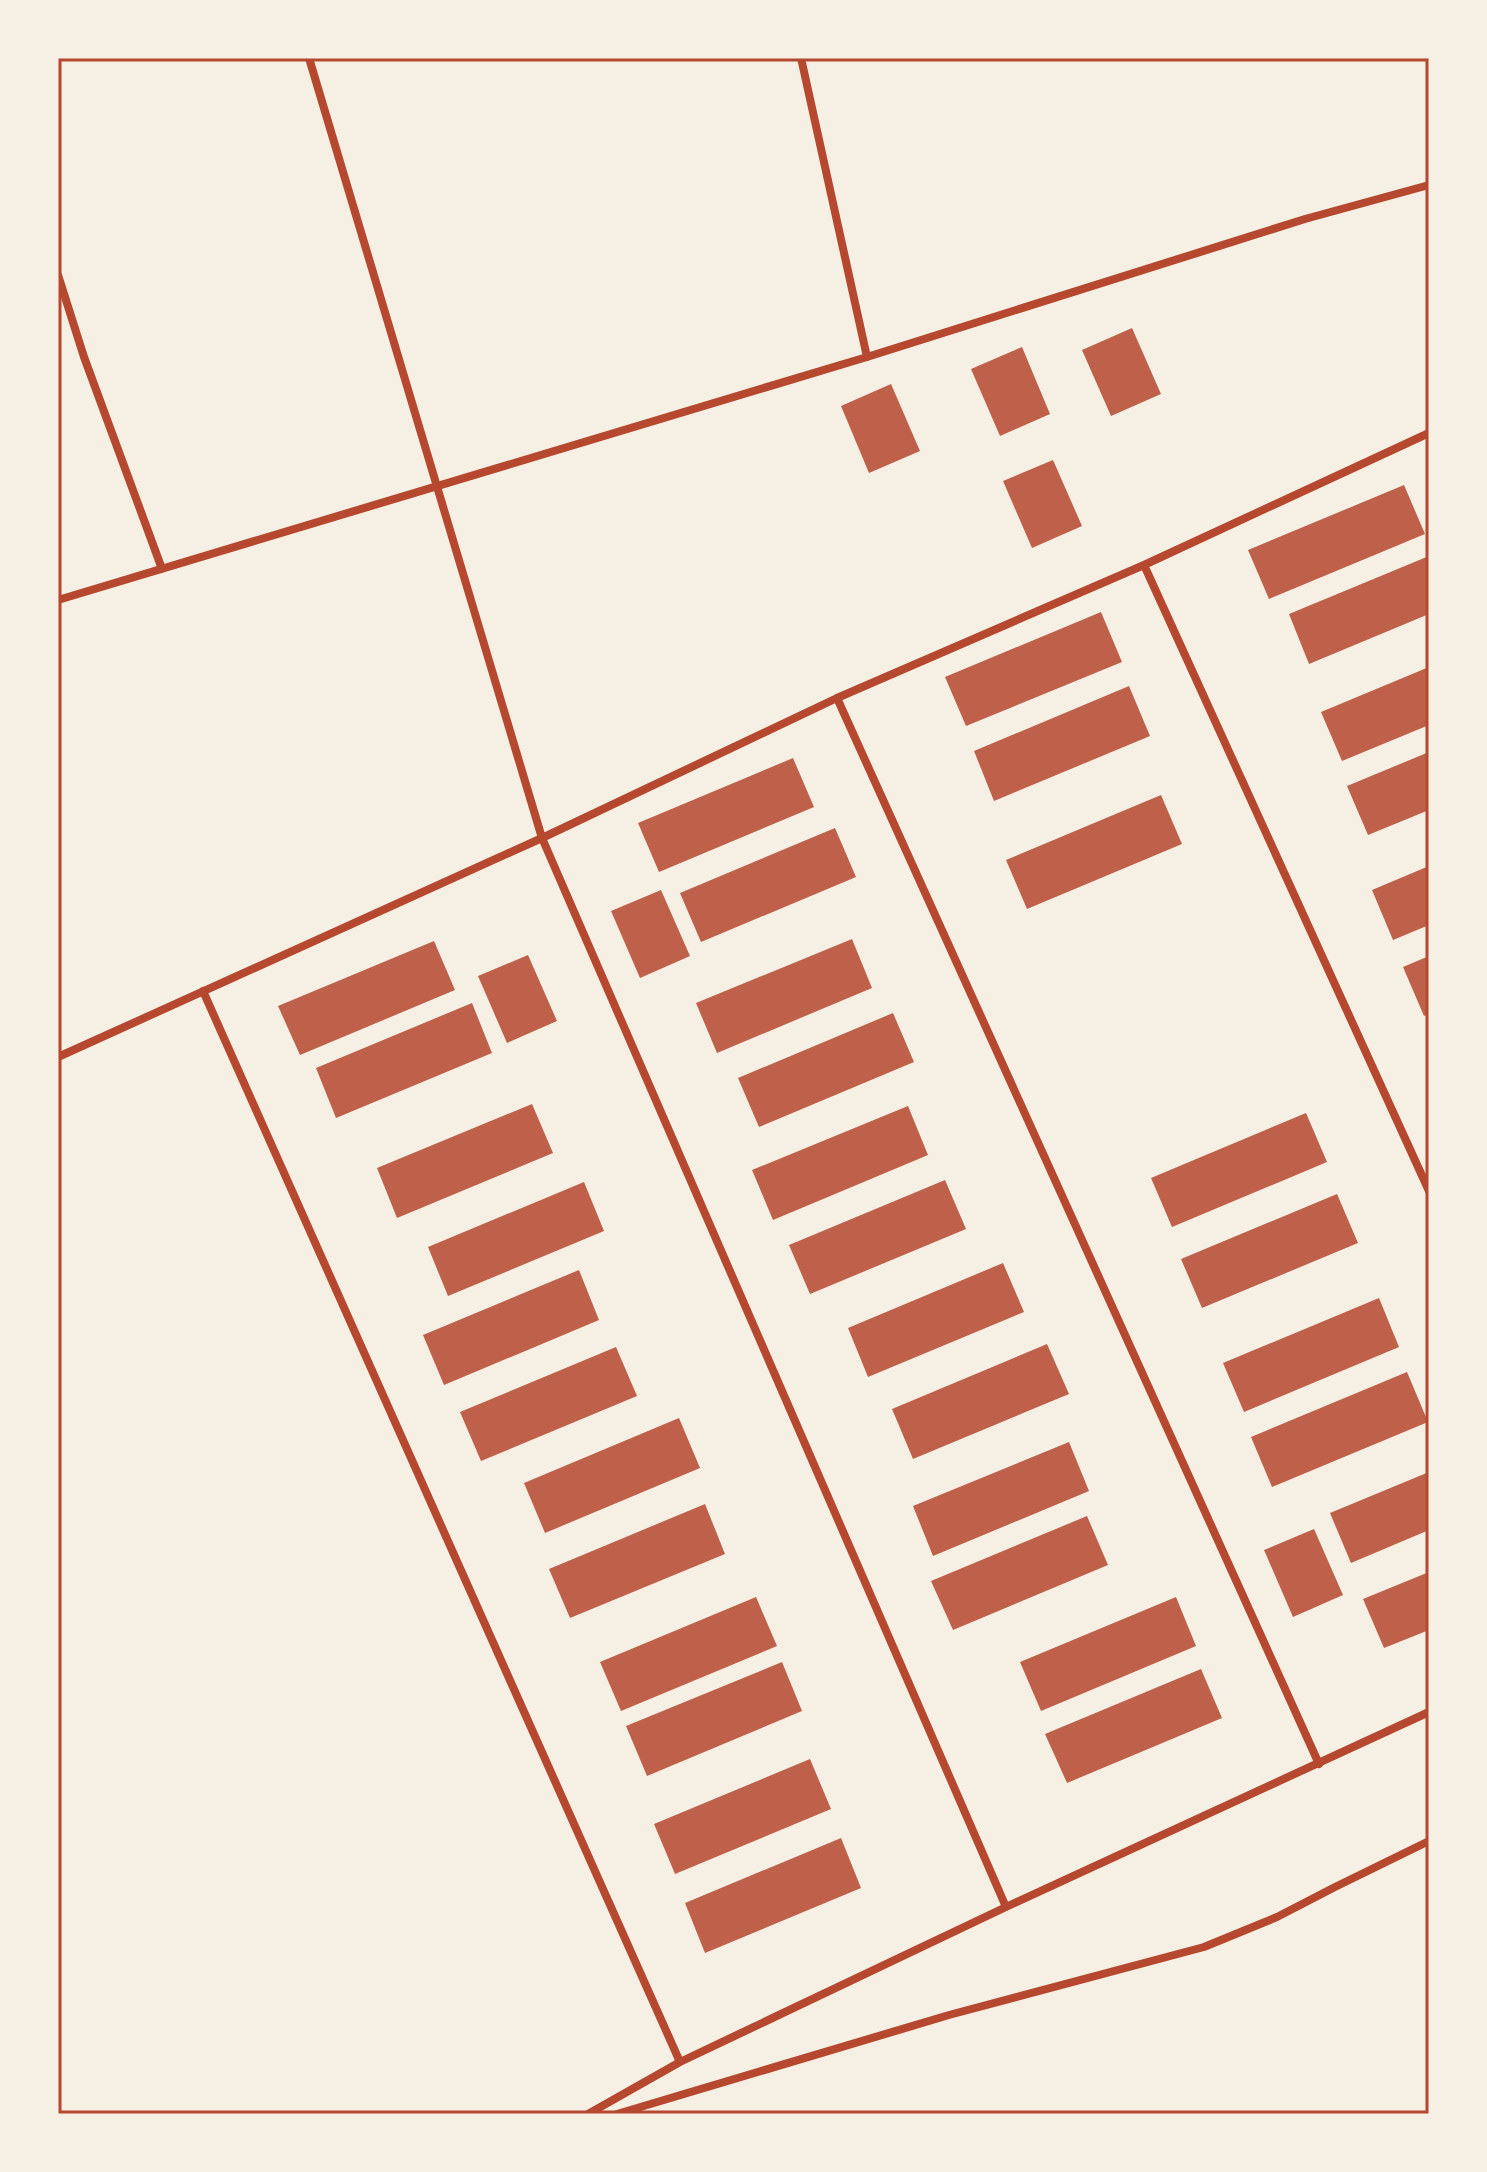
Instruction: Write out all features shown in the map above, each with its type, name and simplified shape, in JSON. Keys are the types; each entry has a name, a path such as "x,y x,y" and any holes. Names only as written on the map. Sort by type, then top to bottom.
{"street":[{"path":"309,58 542,838 1006,1907"},
{"path":"801,58 867,357"},
{"path":"58,600 867,357 1305,219 1429,185"},
{"path":"58,275 84,357 162,569"},
{"path":"58,1057 542,838 837,698 1144,565 1429,433"},
{"path":"1144,565 1429,1191"},
{"path":"837,698 1319,1764"},
{"path":"203,991 680,2062"},
{"path":"588,2114 680,2062 1006,1907 1429,1712"},
{"path":"617,2114 949,2015 1204,1947 1277,1917 1429,1841"}],"building":[{"path":"1132,328 1161,394 1111,416 1082,350"},
{"path":"1022,347 1050,414 1000,436 971,369"},
{"path":"891,384 920,451 869,473 841,406"},
{"path":"1053,460 1082,526 1032,548 1003,481"},
{"path":"1404,485 1425,534 1269,599 1248,550"},
{"path":"1429,556 1429,614 1309,664 1289,614"},
{"path":"1101,612 1122,662 966,726 945,677"},
{"path":"1429,667 1429,725 1342,761 1321,712"},
{"path":"1129,686 1150,736 994,801 974,751"},
{"path":"1429,752 1429,810 1368,835 1347,786"},
{"path":"793,758 814,807 659,872 638,823"},
{"path":"1161,795 1182,844 1027,909 1006,860"},
{"path":"835,828 856,877 701,942 680,893"},
{"path":"1429,866 1429,925 1393,940 1372,890"},
{"path":"661,890 690,956 640,978 611,911"},
{"path":"852,939 872,988 717,1053 696,1003"},
{"path":"434,941 455,990 300,1055 278,1006"},
{"path":"528,955 557,1021 507,1043 478,976"},
{"path":"1429,956 1429,1014 1424,1016 1403,967"},
{"path":"472,1003 492,1053 336,1118 316,1068"},
{"path":"893,1013 914,1062 759,1127 738,1078"},
{"path":"532,1104 553,1153 397,1218 377,1168"},
{"path":"908,1106 928,1155 773,1220 752,1170"},
{"path":"1306,1113 1327,1162 1172,1227 1151,1178"},
{"path":"945,1180 966,1229 810,1294 789,1245"},
{"path":"584,1182 604,1231 448,1296 428,1247"},
{"path":"1337,1194 1358,1243 1202,1308 1181,1259"},
{"path":"1003,1263 1024,1312 868,1377 848,1328"},
{"path":"579,1270 599,1320 444,1385 423,1335"},
{"path":"1379,1298 1399,1347 1244,1412 1223,1363"},
{"path":"1047,1344 1069,1394 913,1459 892,1409"},
{"path":"616,1347 637,1396 481,1461 460,1412"},
{"path":"1407,1372 1428,1422 1272,1487 1251,1437"},
{"path":"679,1418 700,1468 545,1533 524,1483"},
{"path":"1069,1442 1089,1491 933,1556 913,1506"},
{"path":"1429,1472 1429,1530 1351,1563 1330,1513"},
{"path":"705,1504 725,1554 570,1618 549,1569"},
{"path":"1087,1516 1108,1565 953,1630 931,1581"},
{"path":"1314,1529 1343,1595 1293,1617 1264,1550"},
{"path":"1429,1572 1429,1630 1384,1648 1363,1599"},
{"path":"756,1597 777,1646 621,1711 600,1662"},
{"path":"1176,1597 1196,1646 1041,1711 1020,1662"},
{"path":"782,1662 802,1711 647,1776 626,1726"},
{"path":"1201,1669 1222,1718 1067,1783 1045,1734"},
{"path":"810,1759 831,1809 675,1874 654,1824"},
{"path":"841,1838 861,1888 705,1953 685,1903"}]}
